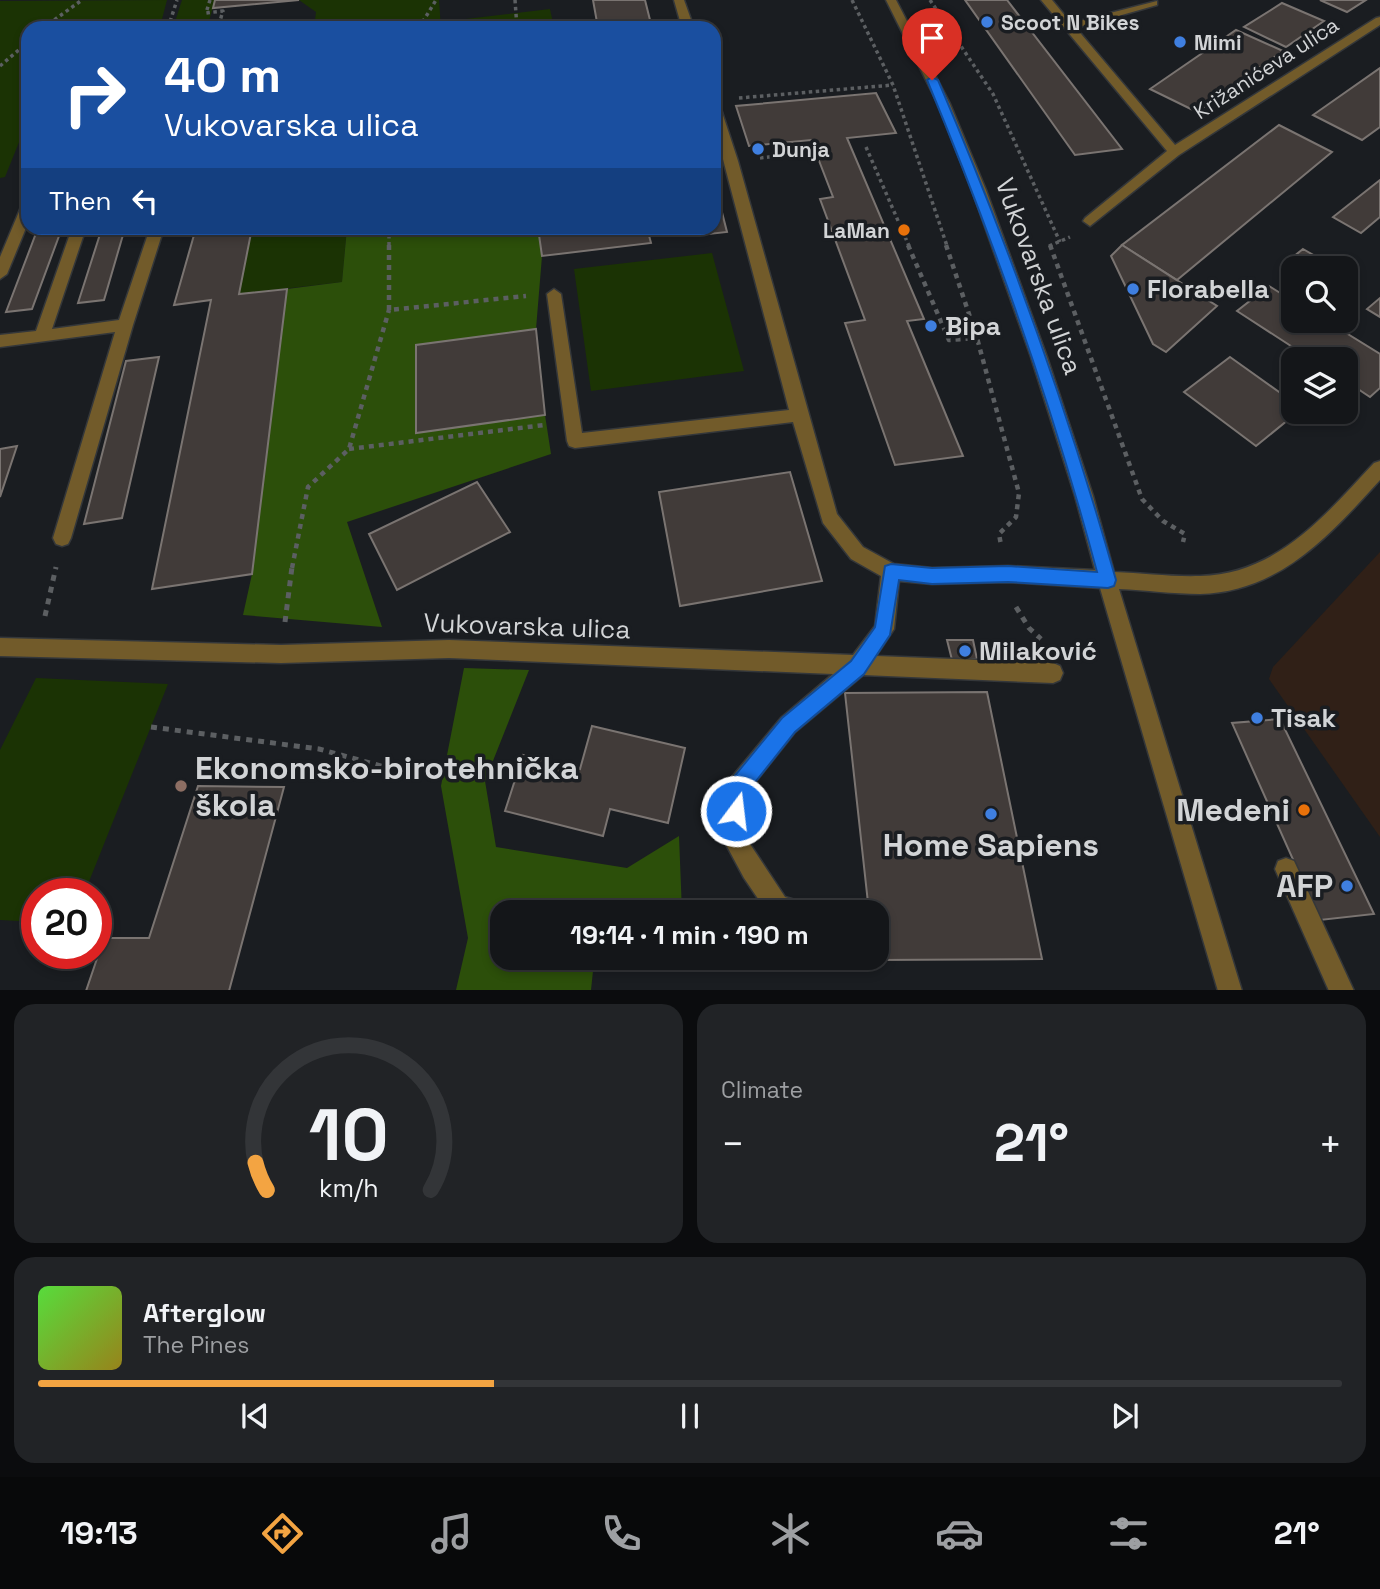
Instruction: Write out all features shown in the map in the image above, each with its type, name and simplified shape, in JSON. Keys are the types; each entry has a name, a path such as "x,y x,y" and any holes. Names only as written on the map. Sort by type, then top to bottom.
{"street":[{"path":"679,0 686,21"},
{"name":"Vukovarska ulica","path":"891,0 944,104 979,190 1039,356 1084,496 1134,676 1230,990"},
{"path":"1046,0 1174,152"},
{"path":"1069,27 1153,3"},
{"name":"Križanićeva ulica","path":"1090,221 1174,152 1380,20"},
{"path":"721,102 732,161 829,518 857,553 891,572 932,576 1008,574 1200,585 1230,584 1260,575 1289,559 1323,529 1380,468"},
{"path":"0,274 21,224"},
{"path":"42,335 77,235"},
{"path":"62,538 155,235"},
{"path":"554,294 575,441 799,415"},
{"path":"0,341 125,325"},
{"path":"773,900 733,837 739,786 788,725 857,667 884,629 891,572"},
{"name":"Vukovarska ulica","path":"0,647 281,654 449,649 1053,673"},
{"path":"1286,869 1342,990"}],"path":[{"path":"51,21 82,0"},
{"path":"170,21 177,0"},
{"path":"210,0 206,13 223,11 220,21"},
{"path":"423,21 436,0"},
{"path":"515,0 516,21"},
{"path":"852,0 893,85 977,338 1021,509 1012,525 999,534 1001,546"},
{"path":"930,0 993,94 1060,242"},
{"path":"0,66 21,47"},
{"path":"721,102 893,85"},
{"path":"866,147 949,340 977,338"},
{"path":"732,161 804,153"},
{"path":"281,654 296,537 308,487 349,449 389,310 389,235"},
{"path":"1068,239 1049,245 1142,499 1163,521 1185,534 1182,541"},
{"path":"389,310 554,294"},
{"path":"349,449 572,422"},
{"path":"38,648 62,538"},
{"path":"152,727 320,749 403,772"}],"shaded area":[{"path":"1380,552 1380,837 1269,679 1273,667"}],"green space":[{"path":"167,0 162,21 21,21 21,137 5,177 0,178 0,1"},
{"path":"182,0 215,0 209,21 175,21"},
{"path":"299,0 439,0 440,21 315,21 316,12"},
{"path":"550,9 553,21 449,21"},
{"path":"251,235 346,235 342,282 239,294"},
{"path":"346,235 539,235 542,256 536,329 416,345 416,433 545,415 551,454 347,522 382,627 243,615 252,574 287,289 342,282"},
{"path":"712,253 744,371 591,391 574,269"},
{"path":"464,668 529,670 485,781 496,847 627,868 679,836 682,900 490,900 490,970 639,970 593,971 591,990 456,990 468,938 441,786"},
{"path":"36,678 168,684 90,878 21,878 21,921 0,920 0,750"}],"building":[{"path":"215,0 299,0 213,8"},
{"path":"593,0 645,0 650,21 597,21"},
{"path":"965,0 1007,0 1122,149 1075,155"},
{"path":"1320,0 1366,0 1347,12"},
{"path":"1282,3 1324,21 1286,47 1244,27"},
{"path":"1236,30 1283,51 1197,112 1150,89"},
{"path":"1380,68 1380,127 1362,140 1313,115"},
{"path":"876,93 896,133 847,138 924,319 907,321 963,456 895,465 845,323 865,320 820,199 833,197 811,140 749,146 736,106"},
{"path":"1279,125 1332,152 1177,280 1122,245"},
{"path":"1380,180 1380,217 1361,233 1333,217"},
{"path":"721,208 727,232 721,233"},
{"path":"35,235 59,235 32,309 6,312"},
{"path":"100,235 123,235 104,300 78,303"},
{"path":"194,235 251,235 239,294 287,289 252,574 152,589 211,300 174,305"},
{"path":"539,235 649,235 651,243 542,256"},
{"path":"1122,245 1217,306 1166,352 1153,344 1111,256"},
{"path":"1303,249 1315,256 1294,256"},
{"path":"1269,286 1281,294 1281,333 1346,333 1380,354 1380,388 1370,397 1358,389 1358,347 1292,347 1237,311"},
{"path":"1380,298 1380,317 1367,309"},
{"path":"536,329 545,415 416,433 416,345"},
{"path":"159,357 122,518 84,524 126,361"},
{"path":"1230,357 1281,393 1283,424 1256,446 1184,392"},
{"path":"17,446 0,497 0,449"},
{"path":"790,472 822,581 680,606 659,492"},
{"path":"477,482 510,532 397,590 369,534"},
{"path":"947,640 973,640 977,659 952,660"},
{"path":"987,692 1042,959 889,960 889,900 868,900 845,693"},
{"path":"1280,719 1374,914 1320,920 1232,723"},
{"path":"592,726 685,748 668,823 610,809 603,836 505,811 523,755 580,769"},
{"path":"198,786 284,787 229,990 86,990 93,969 112,969 112,938 149,938"}],"place":[{"name":"Scoot N Bikes","path":"987,22"},
{"name":"Mimi","path":"1180,42"},
{"name":"Dunja","path":"758,149"},
{"name":"LaMan","path":"904,230"},
{"name":"Florabella","path":"1133,289"},
{"name":"Bipa","path":"931,326"},
{"name":"Milaković","path":"965,651"},
{"name":"Tisak","path":"1257,718"},
{"name":"Ekonomsko-birotehnička škola","path":"181,786"},
{"name":"Medeni","path":"1304,810"},
{"name":"Home Sapiens","path":"991,814"},
{"name":"AFP","path":"1347,886"}],"route":[{"path":"736,811 739,786 788,725 857,667 884,629 891,572 932,576 1008,574 1108,580 1039,356 979,190 932,80"}]}
